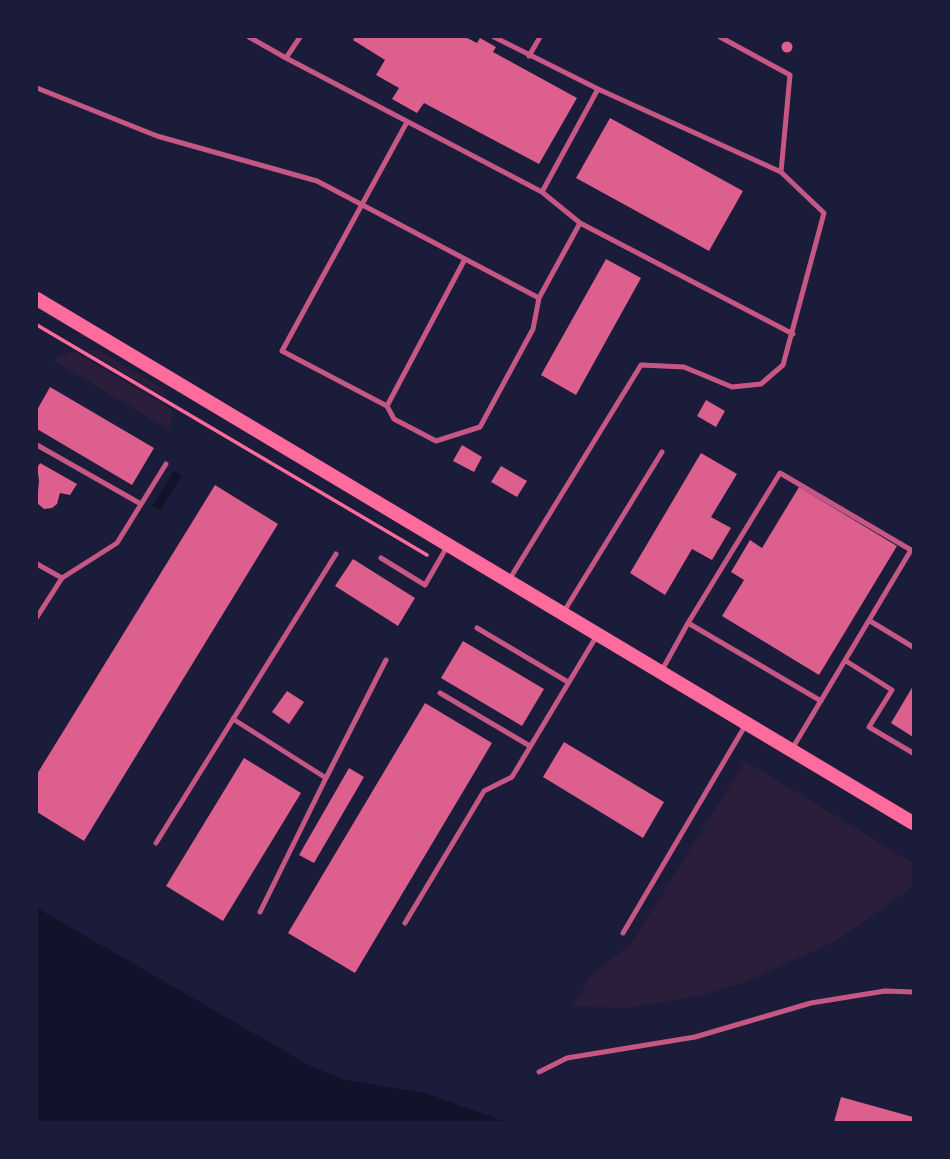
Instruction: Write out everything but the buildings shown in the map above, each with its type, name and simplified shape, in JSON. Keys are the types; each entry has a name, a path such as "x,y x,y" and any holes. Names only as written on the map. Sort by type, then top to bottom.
{"main road":[{"path":"37,299 913,823"}],"lane":[{"path":"249,37 542,192 580,223 793,334"},
{"path":"286,58 300,37"},
{"path":"494,37 528,56 780,172 824,213 783,365 761,384 732,387 684,367 641,366 509,581"},
{"path":"528,56 540,37"},
{"path":"720,37 790,75 780,172"},
{"path":"37,88 157,135 317,181 538,298"},
{"path":"542,192 598,89"},
{"path":"407,122 282,351 387,406 394,419 436,441 480,426 533,329 538,298 580,223"},
{"path":"387,406 465,259"},
{"path":"37,445 141,504"},
{"path":"563,613 662,452"},
{"path":"37,617 62,578 117,543 166,464"},
{"path":"662,672 688,623 780,473 911,550 791,750"},
{"path":"381,558 425,585 448,545"},
{"path":"156,843 336,554"},
{"path":"37,564 62,578"},
{"path":"870,621 913,647"},
{"path":"688,623 821,701"},
{"path":"477,628 568,682"},
{"path":"405,922 484,791 512,777 597,634"},
{"path":"260,912 386,660"},
{"path":"846,661 892,690 869,727 913,753"},
{"path":"440,694 530,746"},
{"path":"233,719 326,778"},
{"path":"623,933 747,723"},
{"path":"539,1072 567,1058 695,1037 811,1003 885,991 913,992"}],"shaded area":[{"path":"85,350 98,350 164,389 166,398"},
{"path":"73,351 171,409 171,431 53,360"},
{"path":"174,471 182,476 160,511 152,506"},
{"path":"745,761 913,863 913,887 837,940 746,982 695,997 627,1008 573,1006 591,975 632,943"},
{"path":"37,908 312,1067 345,1080 425,1093 506,1122 37,1122"}]}
